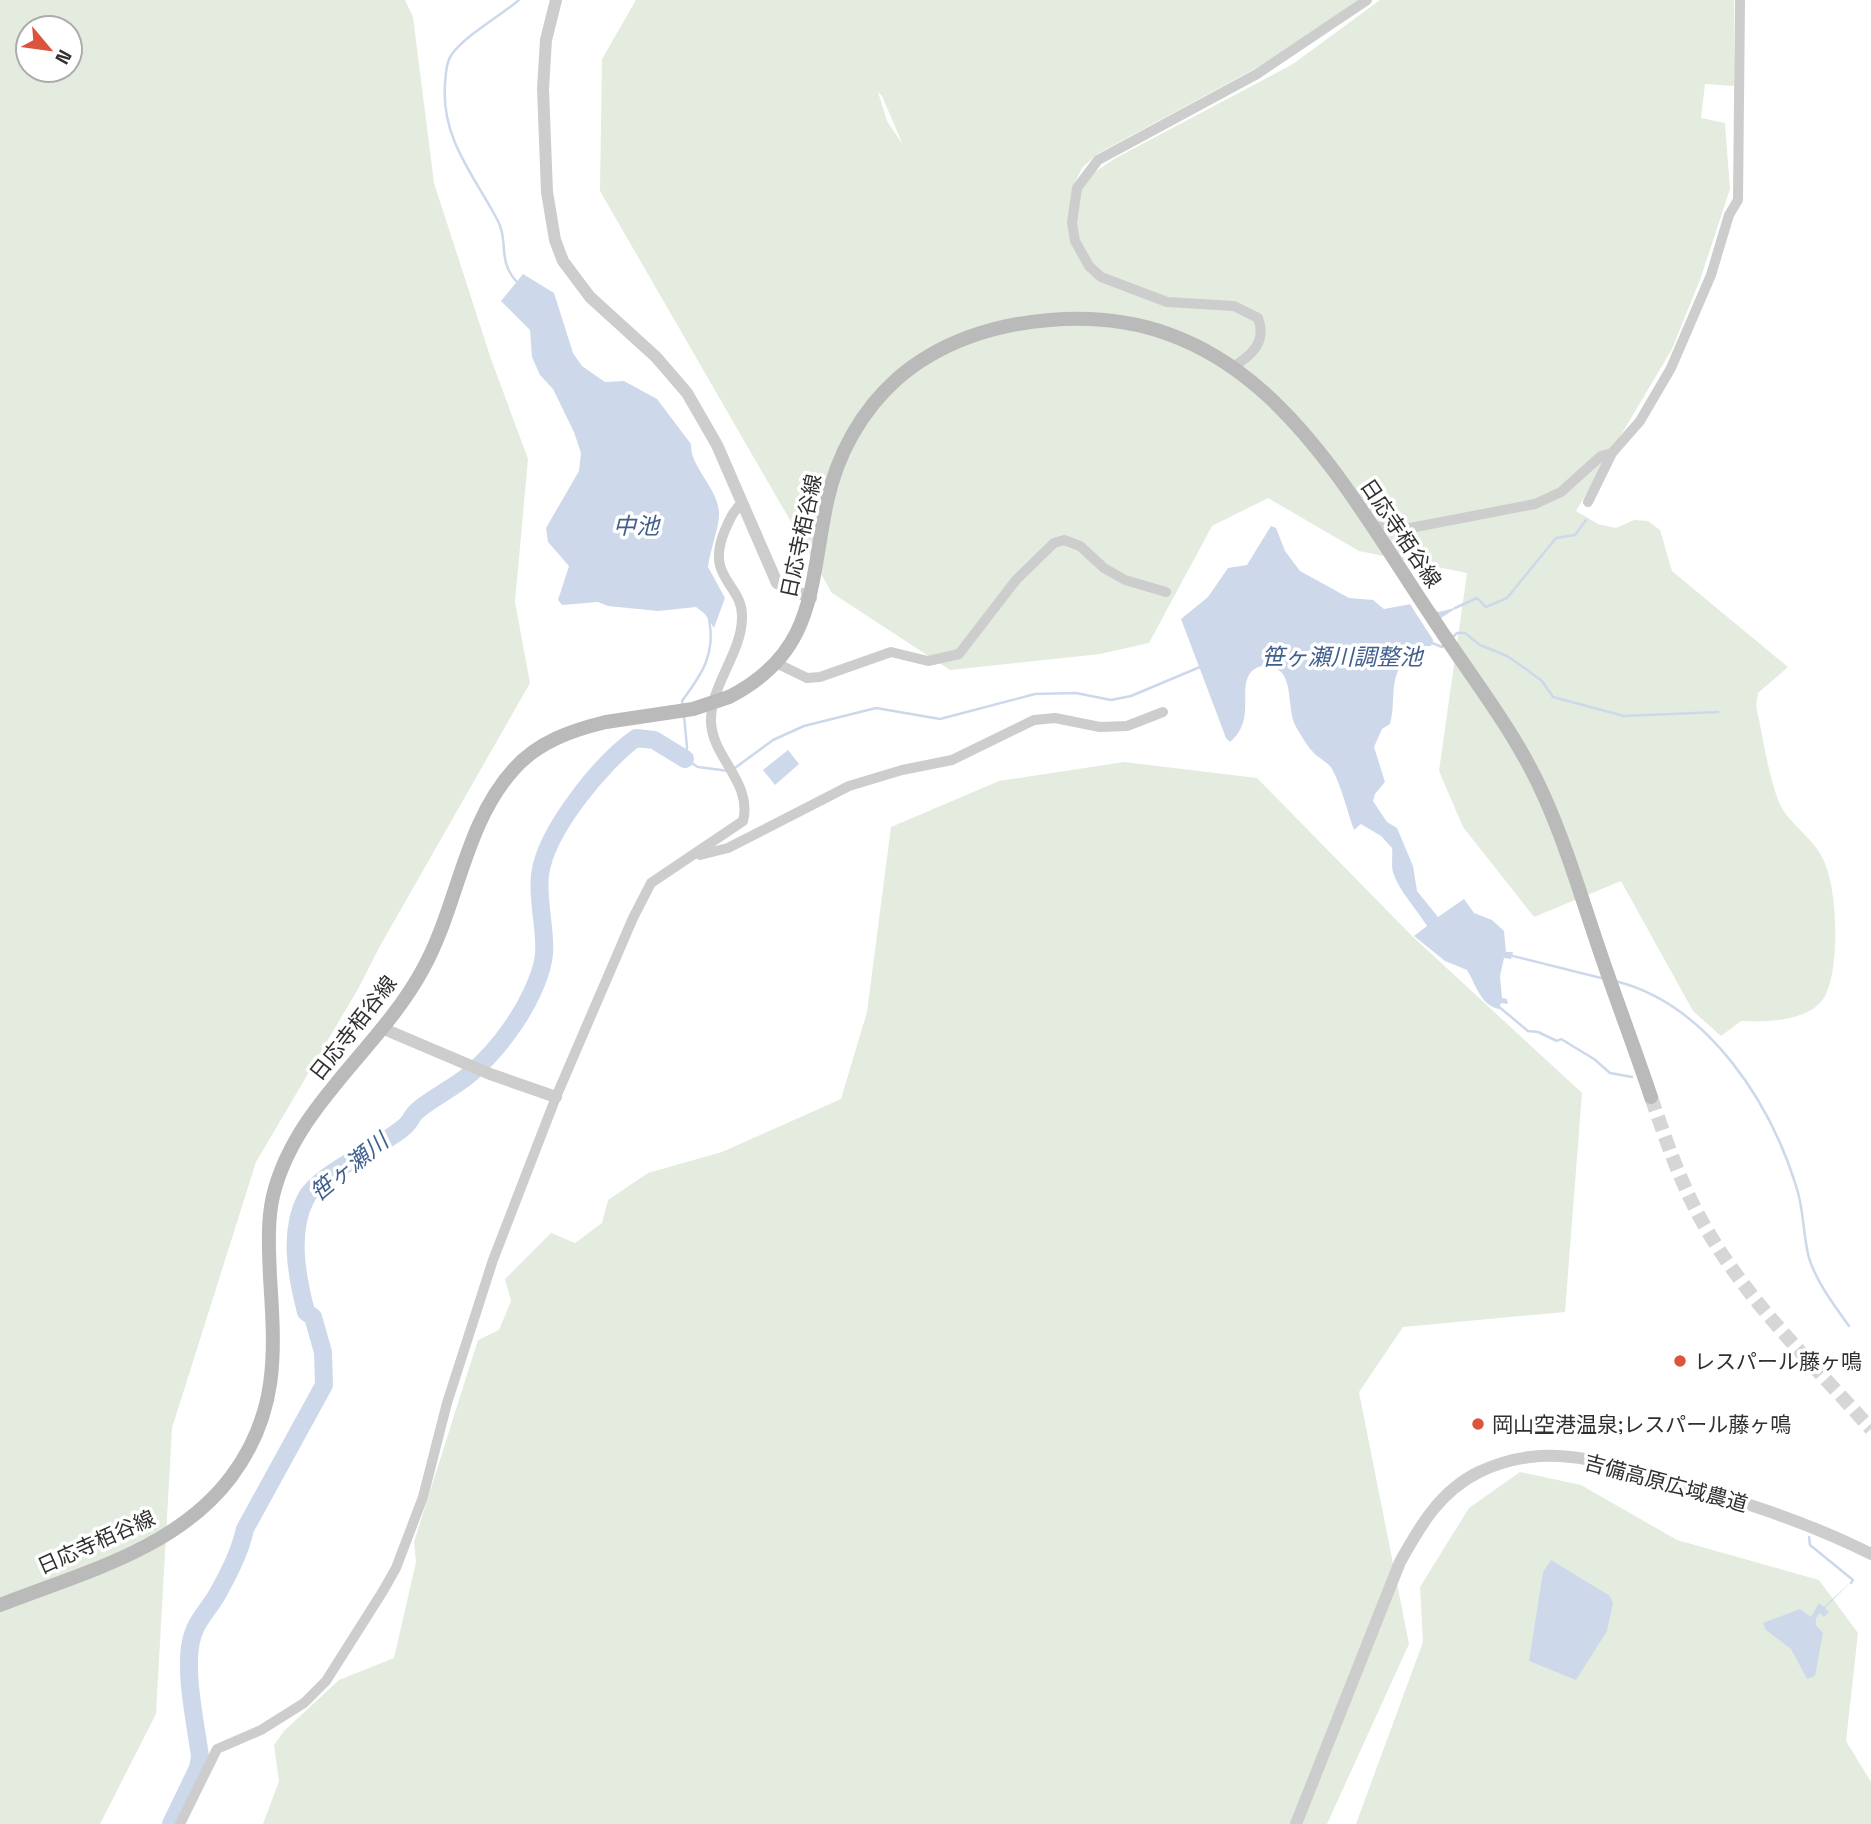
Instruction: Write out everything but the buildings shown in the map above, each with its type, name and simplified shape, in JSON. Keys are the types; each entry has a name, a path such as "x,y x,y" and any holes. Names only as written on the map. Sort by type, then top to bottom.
{"main road":[{"name":"日応寺栢谷線","path":"0,1605 136,1552 170,1534 215,1496 244,1458 264,1414 274,1366 269,1230 273,1197 285,1160 317,1107 384,1030 425,966 479,826 504,781 516,766 549,741 581,728 693,709 729,697 757,681 776,663 796,636 811,598 827,500 848,441 862,419 891,385 941,349 1003,326 1090,319 1167,335 1233,367 1276,401 1301,428 1371,526 1515,743 1544,794 1651,1097"}],"street":[{"path":"556,0 547,40 542,89 547,192 555,240 563,261 590,297 656,357 687,393 718,445 777,583 811,598"},
{"path":"1233,367 1245,359 1260,341 1262,329 1258,318 1234,306 1167,302 1101,277 1089,266 1075,241 1072,223 1077,188 1098,160 1257,74 1308,43 1367,0"},
{"path":"1588,502 1612,453 1640,421 1671,368 1711,275 1729,215 1738,200 1740,0"},
{"path":"1371,526 1405,529 1535,504 1561,492 1601,456 1612,453"},
{"path":"180,1824 217,1749 283,1718 318,1689 342,1657 396,1568 423,1497 447,1403 493,1260 556,1097 651,883 743,821 745,799 711,719 717,692 743,624 743,614 719,568 718,555 733,511 742,503"},
{"path":"776,663 807,678 820,677 891,652 928,661 960,654 1016,580 1054,543 1064,540 1080,546 1104,568 1125,580 1166,592"},
{"path":"687,859 728,848 849,786 902,770 952,760 1034,720 1055,718 1100,727 1127,726 1163,712"},
{"path":"384,1030 490,1074 556,1097"},
{"name":"吉備高原広域農道","path":"1296,1824 1400,1562 1420,1525 1441,1499 1479,1472 1532,1457 1562,1457 1619,1466 1790,1518 1871,1555"}],"shaded area":[{"path":"0,0 405,0 413,17 434,183 491,359 528,459 515,602 530,683 358,989 256,1162 172,1428 156,1714 100,1824 0,1824"},
{"path":"636,0 1358,0 1271,60 1097,154 1082,168 1073,187 1114,159 1293,64 1380,0 1734,0 1734,86 1705,84 1701,118 1725,123 1730,189 1701,277 1672,349 1576,511 1598,524 1616,528 1634,520 1648,521 1660,530 1672,571 1788,667 1758,693 1756,706 1778,800 1787,815 1819,851 1828,872 1834,908 1835,948 1830,983 1825,996 1818,1005 1799,1016 1741,1021 1721,1036 1693,1011 1621,881 1534,917 1463,827 1439,771 1467,573 1359,551 1268,498 1212,526 1149,643 1100,654 950,670 832,593 600,191 602,59","holes":["878,92 903,145 887,121"]},
{"path":"1124,762 1257,778 1412,936 1582,1093 1565,1312 1403,1327 1359,1392 1409,1644 1327,1824 263,1824 279,1781 274,1745 284,1731 339,1680 394,1658 416,1562 414,1542 478,1340 499,1330 511,1301 505,1279 551,1233 575,1243 602,1223 608,1200 648,1173 722,1152 841,1099 867,1012 891,827 999,781"},
{"path":"1520,1472 1581,1485 1677,1540 1819,1580 1858,1633 1846,1741 1871,1782 1871,1824 1356,1824 1423,1642 1420,1587 1469,1508"}],"water":[{"name":"中池","path":"523,274 554,293 573,353 582,366 605,382 624,381 657,399 691,444 695,462 711,488 718,507 719,517 708,567 725,598 714,628 705,614 696,607 658,611 608,606 598,602 562,605 558,600 569,566 548,542 546,528 579,471 581,453 553,389 540,375 532,357 530,330 501,301"},
{"name":"笹ヶ瀬川調整池","path":"1271,526 1276,528 1285,551 1300,571 1349,598 1373,600 1384,609 1411,604 1439,612 1458,607 1441,618 1431,646 1424,646 1420,652 1405,660 1399,669 1394,684 1390,724 1382,729 1374,747 1385,782 1373,801 1387,822 1397,828 1413,866 1417,891 1438,917 1464,899 1474,913 1492,920 1504,931 1506,952 1513,952 1511,959 1504,958 1500,976 1502,998 1507,999 1508,1004 1501,1003 1499,1009 1483,999 1467,970 1445,961 1414,936 1427,926 1395,879 1392,848 1381,836 1361,824 1354,830 1332,769 1315,754 1295,725 1287,684 1279,670 1264,666 1253,670 1246,685 1243,723 1230,742 1226,738 1181,619 1208,597 1228,568 1247,565"},
{"path":"788,750 799,764 775,785 763,770"},
{"path":"1551,1560 1610,1596 1613,1604 1607,1631 1576,1680 1529,1661 1543,1572"},
{"path":"1853,1580 1825,1608 1829,1612 1824,1617 1820,1613 1816,1618 1816,1625 1823,1633 1815,1676 1807,1679 1791,1649 1766,1630 1763,1623 1800,1609 1811,1617 1819,1603 1824,1607"}],"pier":[{"path":"1408,601 1432,606 1438,632 1435,643"}],"waterway":[{"path":"516,281 507,265 498,221 454,139 445,104 445,84 449,61 458,47 519,0"},
{"path":"1455,608 1477,598 1486,607 1507,598 1556,538 1575,535 1586,520"},
{"path":"683,706 682,701 696,682 709,653 709,619"},
{"path":"1452,638 1457,633 1465,633 1480,645 1507,656 1542,681 1553,697 1624,716 1718,712"},
{"path":"1432,643 1442,647 1444,645"},
{"path":"735,768 773,740 804,726 876,708 940,719 1035,694 1076,693 1111,700 1131,696 1200,667"},
{"name":"笹ヶ瀬川","path":"684,716 687,747 685,759 698,767 729,771"},
{"name":"笹ヶ瀬川","path":"171,1824 198,1768 200,1757 189,1678 193,1634 226,1578 245,1529 324,1385 323,1352 313,1317 306,1312 297,1270 297,1225 306,1198 324,1179 394,1135 423,1106 470,1074 512,1027 532,992 543,963 539,885 544,858 563,819 592,781 636,738 654,740 685,759"},
{"path":"1509,955 1605,979"},
{"path":"1615,981 1648,993 1679,1011 1707,1034 1753,1091 1786,1156 1801,1206 1812,1267 1826,1294 1849,1326"},
{"path":"1498,1006 1528,1031 1538,1032 1557,1041 1561,1039 1594,1059 1610,1073 1632,1077"},
{"path":"1809,1537 1810,1545 1853,1580 1851,1583"}],"tunnel":[{"path":"1651,1097 1690,1198 1724,1257 1784,1334 1871,1429"}],"place":[{"name":"レスパール藤ヶ鳴","path":"1680,1361"},
{"name":"岡山空港温泉;レスパール藤ヶ鳴","path":"1478,1424"}]}
